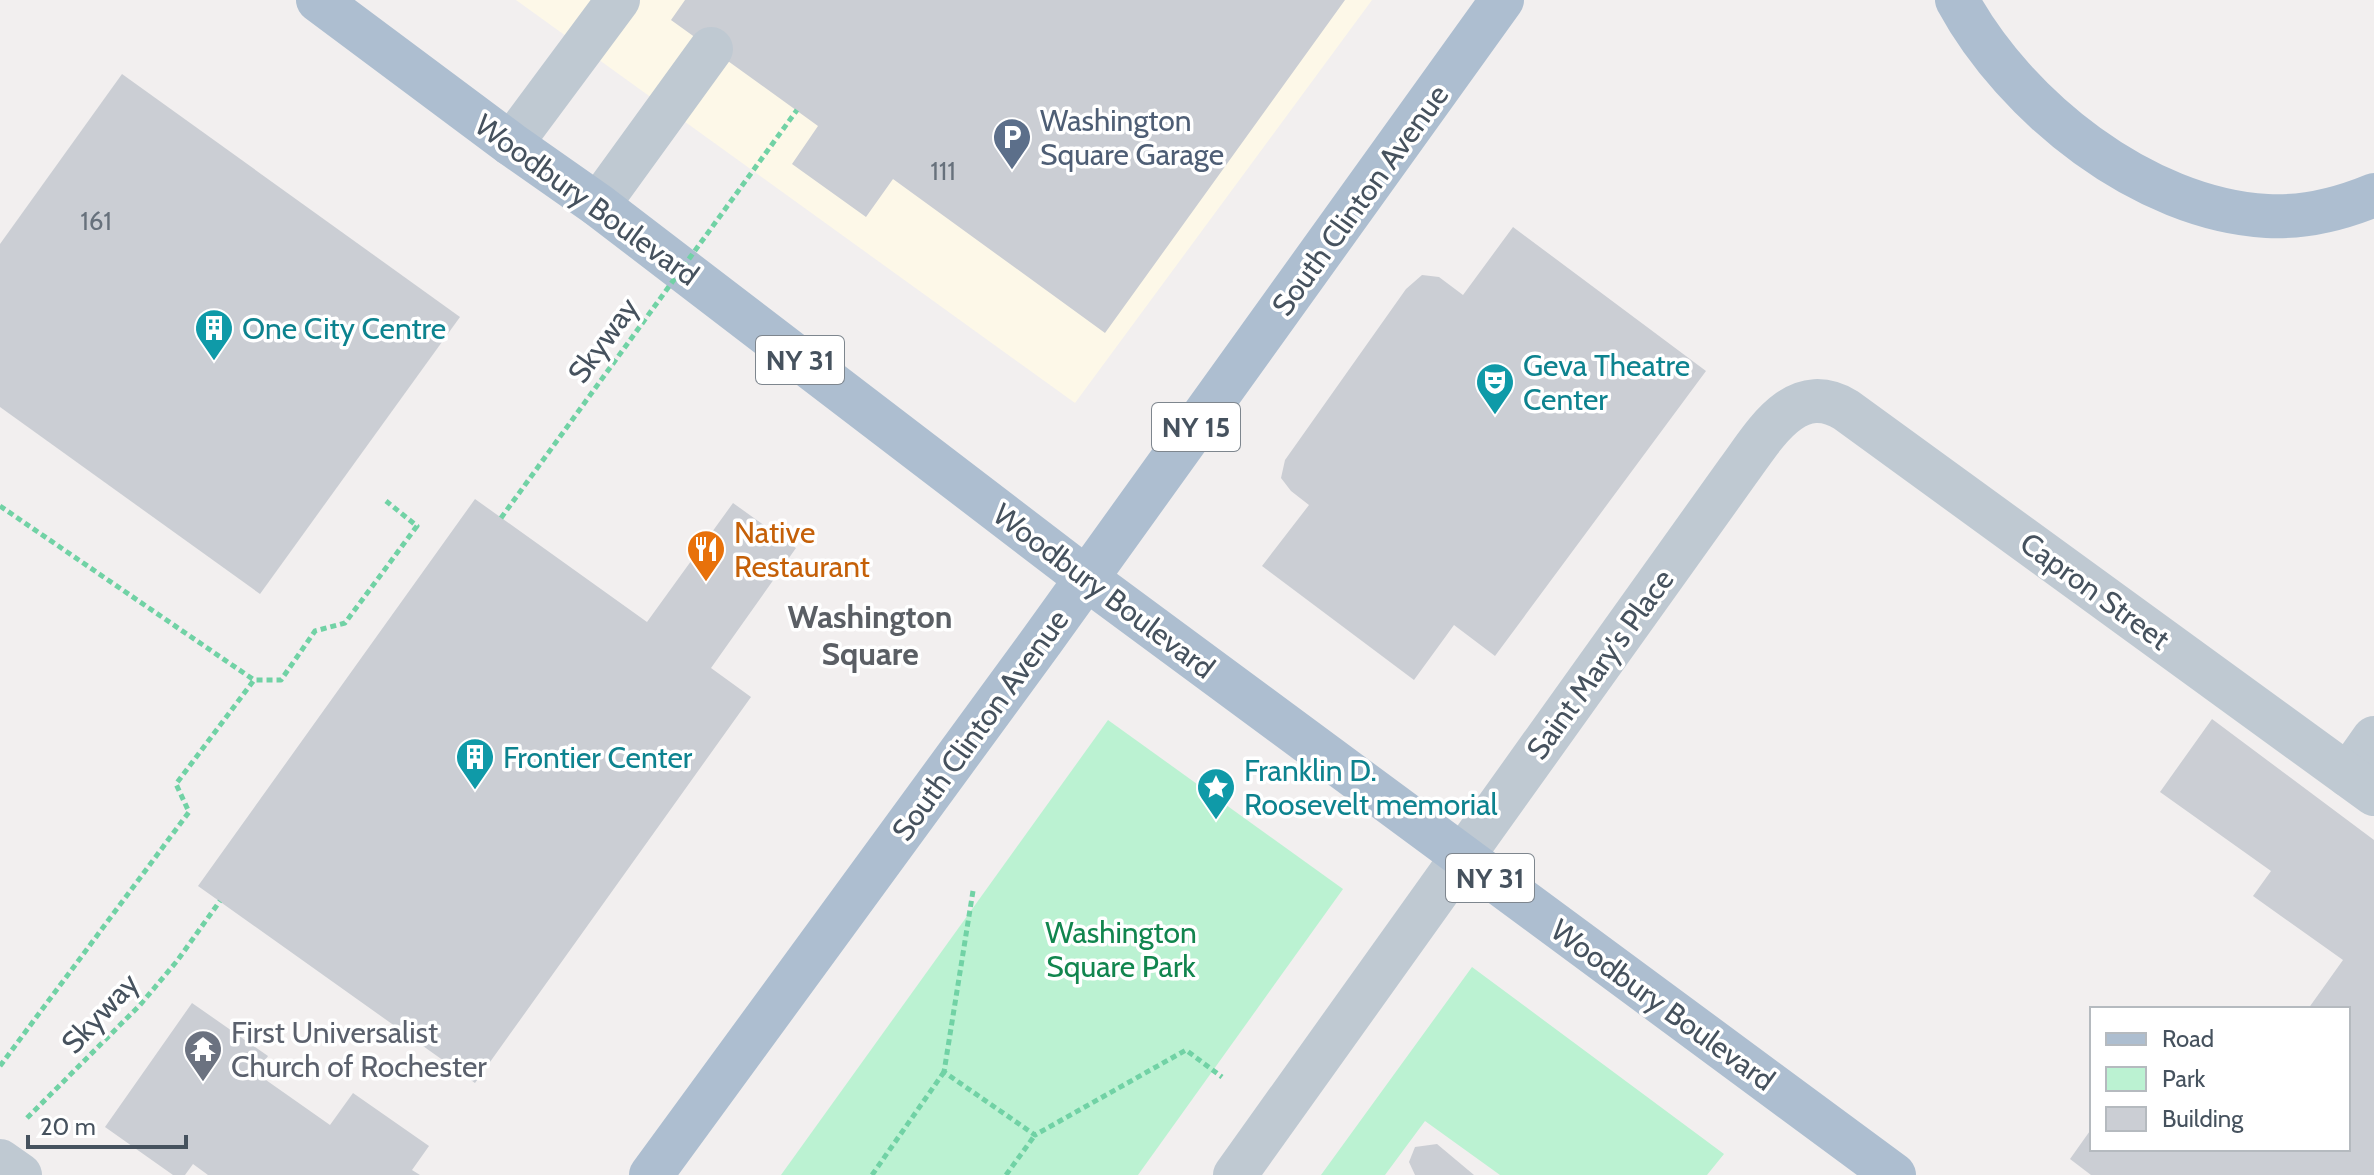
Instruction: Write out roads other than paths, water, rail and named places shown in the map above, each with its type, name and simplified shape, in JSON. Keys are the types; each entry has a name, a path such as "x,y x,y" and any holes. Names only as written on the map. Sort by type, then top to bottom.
{"main road":[{"name":"Woodbury Boulevard","path":"318,0 598,205 1087,579 1894,1175"},
{"name":"South Clinton Avenue","path":"651,1175 1087,579 1502,0"},
{"path":"1957,0 1994,56 2060,123 2113,162 2163,190 2214,208 2268,216 2320,212 2374,195"}],"street":[{"path":"511,144 618,0"},
{"path":"598,205 711,49"},
{"name":"Capron Street","path":"1811,401 1846,410 2361,784"},
{"name":"Saint Mary's Place","path":"1235,1175 1765,435 1788,411 1811,401"},
{"path":"2361,784 2374,738"},
{"path":"0,1161 20,1175"}],"place":[{"name":"Washington Square Garage","path":"1012,171"},
{"name":"One City Centre","path":"214,362"},
{"name":"Geva Theatre Center","path":"1495,416"},
{"name":"Native Restaurant","path":"706,583"},
{"name":"Frontier Center","path":"475,791"},
{"name":"Franklin D. Roosevelt memorial","path":"1216,821"},
{"name":"First Universalist Church of Rochester","path":"203,1083"}],"district":[{"name":"Washington Square","path":"870,634"}],"park label":[{"name":"Washington Square Park","path":"1121,949"}]}
